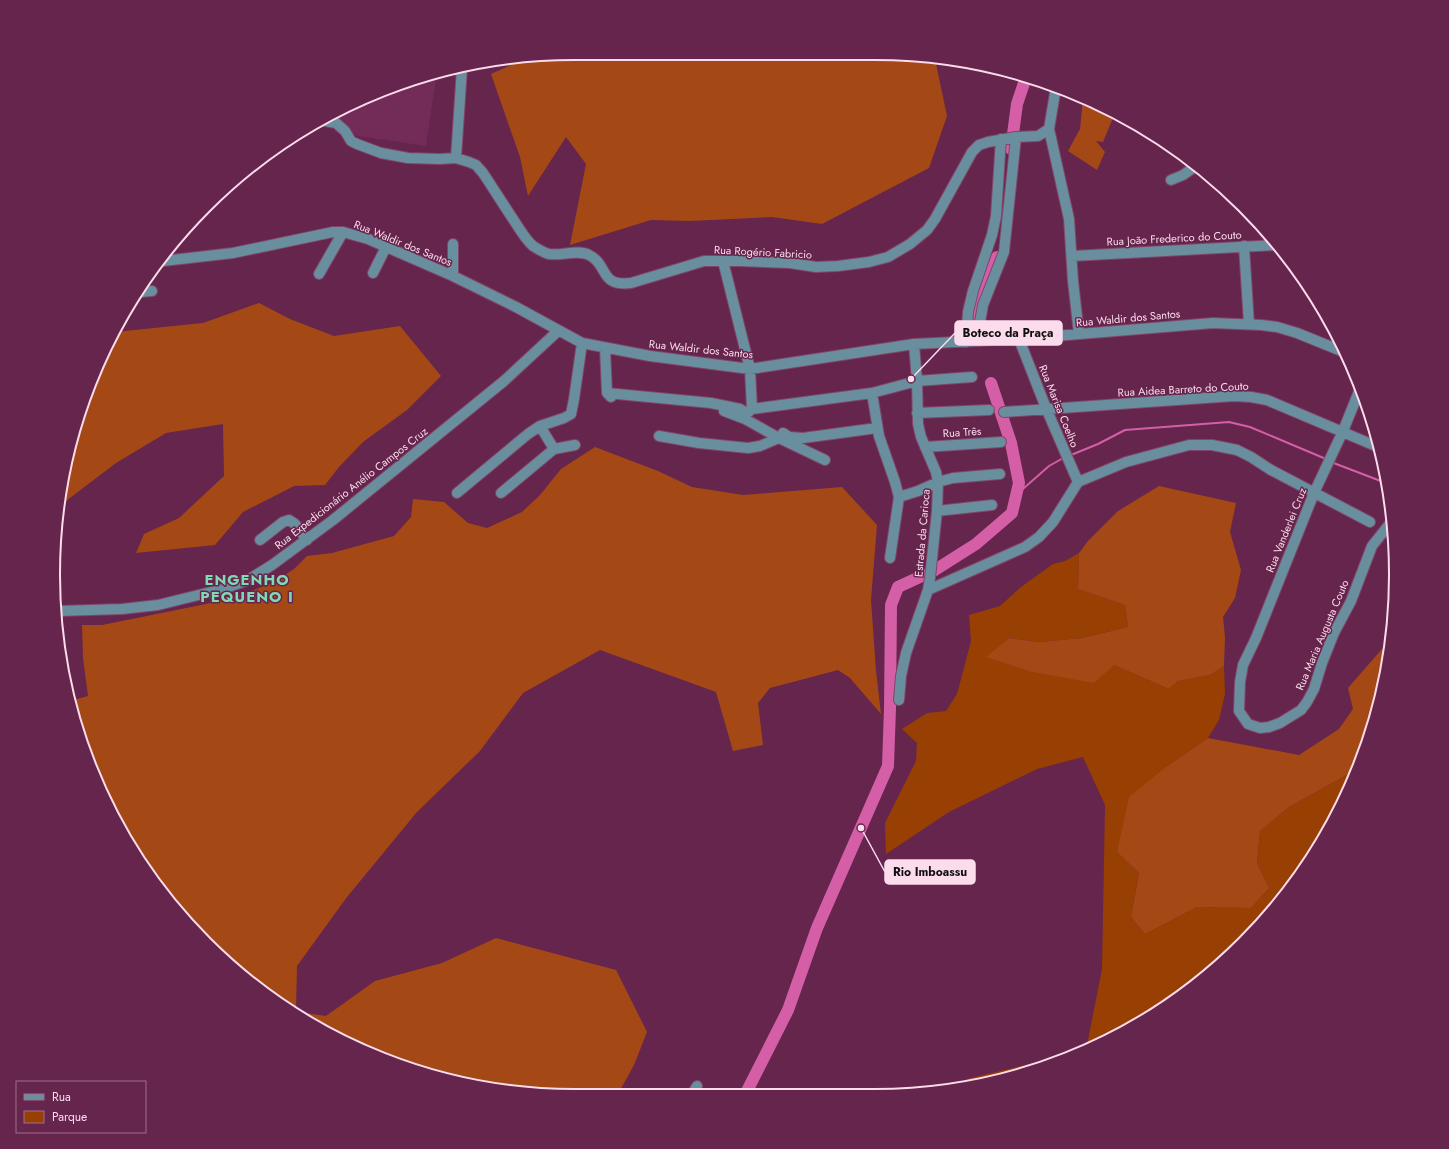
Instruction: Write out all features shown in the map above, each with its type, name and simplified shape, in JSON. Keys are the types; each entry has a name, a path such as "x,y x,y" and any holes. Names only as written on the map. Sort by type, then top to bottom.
{"street":[{"path":"456,158 462,73"},
{"path":"1055,93 1049,129 1069,219 1079,334"},
{"name":"Rua Rogério Fabricio","path":"330,122 336,123 345,131 351,141 381,153 408,158 456,158 476,166 483,173 522,233 533,245 549,254 583,253 589,255 596,260 607,277 613,282 620,284 631,283 704,261 790,263 816,267 869,262 888,257 910,244 927,230 935,219 972,152 979,145 1002,139 1038,136 1049,129"},
{"path":"982,341 980,334 980,322 984,305 1004,252 1016,137"},
{"path":"966,342 968,312 973,291 992,235 996,216 1002,139"},
{"path":"1171,180 1183,175 1192,169"},
{"name":"Rua Waldir dos Santos","path":"166,261 233,253 333,232 343,232 368,239 452,276 516,307 582,343 650,356 750,368 914,344 1020,339 1213,323 1249,324 1277,327 1297,333 1337,350"},
{"path":"319,274 343,232"},
{"path":"452,276 453,244"},
{"name":"Rua João Frederico do Couto","path":"1072,256 1270,245"},
{"path":"1244,246 1249,324"},
{"path":"373,273 386,248"},
{"path":"723,261 750,368 748,414"},
{"path":"145,292 152,291"},
{"name":"Rua Expedicionário Anélio Campos Cruz","path":"61,611 122,609 151,606 223,590 248,580 345,511 498,386 558,330"},
{"name":"Rua Marisa Coelho","path":"1020,339 1046,408 1078,482"},
{"path":"457,493 528,434 540,426 564,418 571,414 582,343"},
{"name":"Estrada da Carioca","path":"899,700 901,676 906,653 928,590 932,566 937,510 938,482 936,472 919,430 914,344"},
{"path":"605,348 608,394 711,403 734,408 748,414 789,437 795,438 877,428"},
{"path":"748,414 872,393 917,380 972,377"},
{"path":"872,393 877,428 899,497 890,558"},
{"name":"Rua Aidea Barreto do Couto","path":"1004,412 1234,396 1251,397 1267,400 1372,444"},
{"name":"Rua Vanderlei Cruz","path":"1240,682 1243,664 1256,638 1314,493 1343,431 1357,396"},
{"path":"917,413 988,410"},
{"path":"748,414 779,438 825,460"},
{"path":"540,426 554,449"},
{"path":"659,436 699,443 748,448 760,446 779,438"},
{"name":"Rua Três","path":"925,447 1001,442"},
{"path":"501,493 554,449 575,445"},
{"path":"928,590 1024,547 1039,537 1054,522 1078,482 1126,462 1166,450 1189,446 1212,445 1237,450 1271,470 1370,522"},
{"path":"899,497 918,491 938,482 953,478 1000,474"},
{"path":"937,510 992,505"},
{"path":"260,540 283,522 289,520 295,524 306,540"},
{"name":"Rua Maria Augusta Couto","path":"1240,682 1239,711 1248,724 1260,728 1269,727 1290,718 1301,710 1314,688 1334,633 1351,601 1372,546 1387,527"}],"shaded area":[{"path":"574,60 874,60 936,63 947,116 929,168 822,224 772,217 690,221 651,220 570,245 586,164 566,137 528,196 520,157 491,74 515,63"},
{"path":"436,79 426,146 358,136 332,121 378,99 409,87"},
{"path":"1082,104 1113,119 1103,142 1096,141 1105,152 1097,170 1068,151 1080,129"},
{"path":"259,303 290,319 334,336 400,326 441,376 407,410 363,442 339,467 325,485 294,486 243,512 215,545 136,553 144,534 179,518 224,476 223,424 166,433 116,463 65,502 70,474 87,409 99,378 121,331 203,323"},
{"path":"595,447 658,471 692,487 743,495 842,487 877,525 871,600 876,671 881,714 850,678 838,670 770,688 758,703 763,745 733,751 716,692 600,650 523,693 480,751 417,812 347,897 297,966 296,1007 261,983 235,961 188,914 166,888 129,832 99,771 87,740 76,699 88,696 83,658 82,625 102,625 206,604 244,594 274,582 294,569 307,556 332,553 394,536 411,517 413,499 444,502 468,523 487,528 522,512 540,495 561,469"},
{"path":"1159,486 1236,503 1230,532 1241,570 1235,598 1223,617 1225,637 1224,666 1210,675 1178,681 1169,689 1114,665 1094,683 1028,671 986,657 1009,638 1039,642 1082,638 1128,627 1125,605 1078,589 1079,553 1088,541 1118,511"},
{"path":"1384,648 1371,708 1362,740 1349,774 1289,807 1260,831 1257,863 1269,888 1251,908 1197,907 1145,934 1131,917 1139,873 1117,852 1129,797 1166,767 1208,738 1299,755 1339,729 1353,709 1348,688"},
{"path":"496,938 616,970 647,1032 634,1065 621,1089 541,1088 507,1085 474,1079 409,1062 378,1050 347,1036 306,1013 326,1016 375,981 442,963"}],"green space":[{"path":"1079,553 1078,589 1125,605 1128,627 1082,638 1039,642 1009,638 987,657 1028,671 1114,665 1169,689 1178,681 1210,675 1224,666 1225,694 1219,720 1208,738 1166,767 1117,852 1139,873 1131,917 1145,934 1197,907 1251,908 1269,888 1257,863 1260,831 1289,807 1349,774 1320,832 1302,860 1283,888 1238,938 1188,983 1132,1020 1087,1043 1102,969 1105,805 1083,757 1037,769 949,812 886,854 885,823 916,761 917,743 902,729 927,713 946,711 957,694 971,641 969,615 1000,606 1021,587 1053,564 1065,561"},
{"path":"1043,1061 964,1081 967,1079"}],"waterway":[{"path":"1011,149 1017,104 1024,83"},
{"path":"973,333 985,287 997,257"},
{"path":"748,1089 788,1010 817,928 888,766 891,605 898,587 935,570 976,544 1012,513 1019,483 1011,443 991,383"},
{"path":"1071,455 1098,444 1125,430 1229,422 1250,427 1326,459"},
{"path":"1016,495 1049,466 1065,457"},
{"path":"1331,462 1380,481"}],"place":[{"name":"Boteco da Praça","path":"911,379"},
{"name":"Rio Imboassu","path":"861,828"}],"district":[{"name":"ENGENHO PEQUENO I","path":"247,588"}]}
